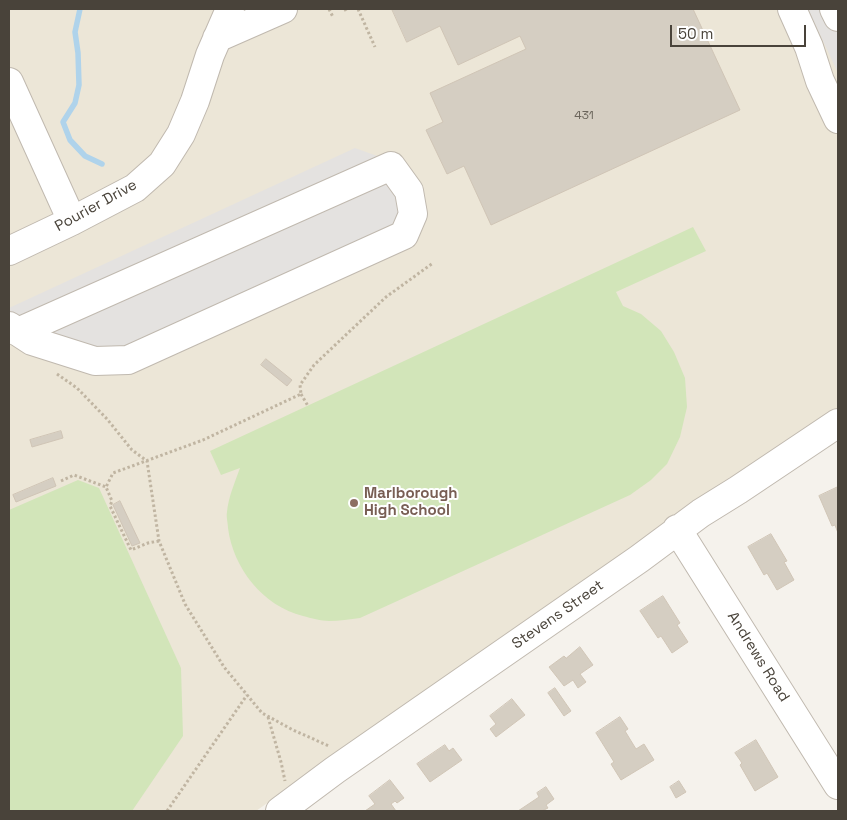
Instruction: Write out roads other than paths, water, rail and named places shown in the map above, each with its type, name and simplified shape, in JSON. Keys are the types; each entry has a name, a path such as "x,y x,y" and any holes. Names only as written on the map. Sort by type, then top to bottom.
{"street":[{"name":"Pourier Drive","path":"9,251 135,188 162,164 180,134 195,101 210,55 230,9"},
{"path":"217,38 283,9"},
{"path":"792,9 809,47 820,81 838,119"},
{"path":"834,9 838,17"},
{"path":"9,82 72,221"},
{"path":"391,166 409,192 413,214 404,235 128,360 95,361 32,341 14,329 391,166"},
{"name":"Stevens Street","path":"280,811 343,764 639,559 701,512 738,490 838,423"},
{"name":"Andrews Road","path":"677,529 838,785"}],"waterway":[{"path":"80,9 75,32 79,85 75,103 63,122 70,140 85,156 102,164"}],"place":[{"name":"Marlborough High School","path":"354,503"}]}
